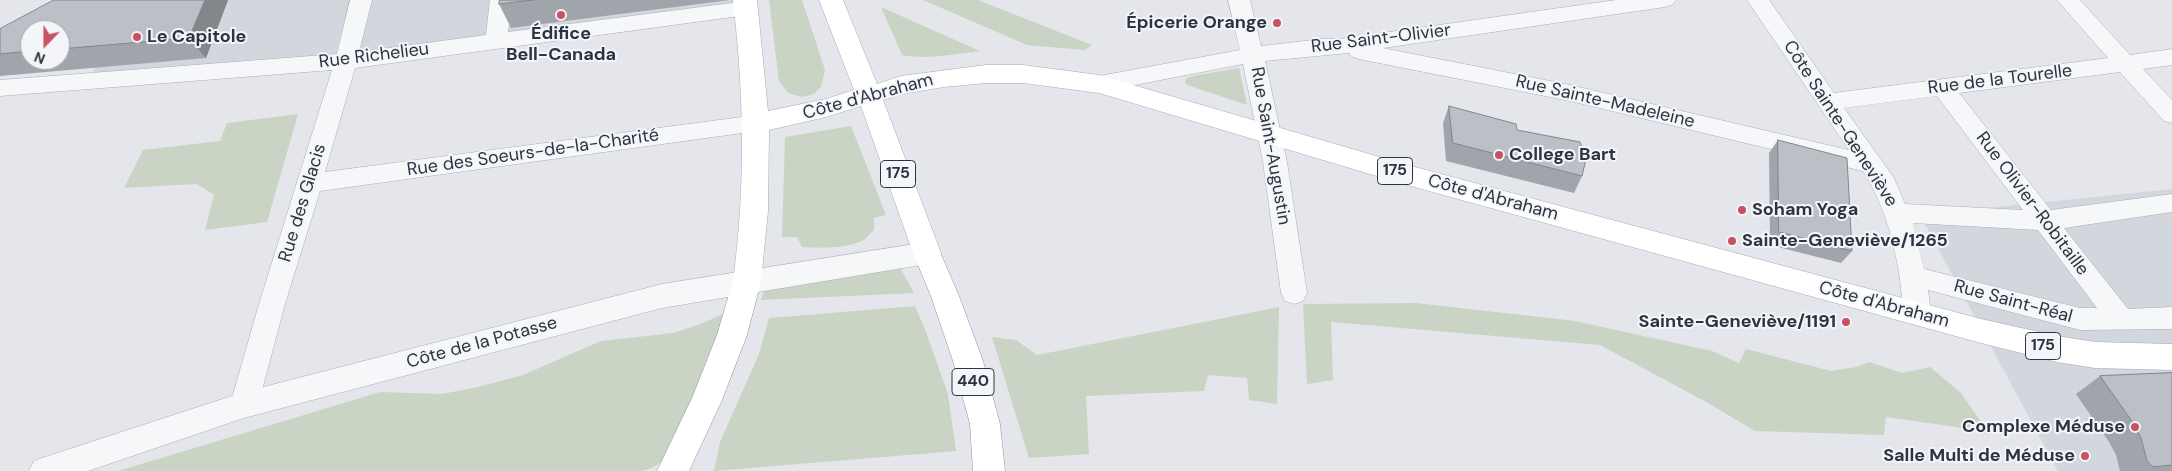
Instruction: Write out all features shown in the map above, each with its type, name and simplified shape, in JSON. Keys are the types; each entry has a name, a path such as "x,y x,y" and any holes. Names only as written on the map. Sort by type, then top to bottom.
{"main road":[{"name":"175","path":"831,0 869,95 927,253"},
{"path":"674,471 707,400 732,335 744,292 755,218 757,123 746,4"},
{"name":"Côte d'Abraham","path":"757,123 794,117 923,80 986,74 1023,74 1099,84 1400,173 2057,350 2120,357 2172,357"},
{"name":"440","path":"927,253 945,296 968,361 985,424 989,471"}],"street":[{"name":"Rue des Glacis","path":"244,405 257,354 347,60 361,0"},
{"path":"496,40 501,0"},
{"name":"Rue Saint-Augustin","path":"1240,0 1275,162 1294,293"},
{"name":"Rue Saint-Olivier","path":"1099,84 1253,55 1322,47 1340,47 1664,0"},
{"name":"Côte Sainte-Geneviève","path":"1758,0 1884,185 1898,212 1907,240 1918,314"},
{"path":"2068,0 2172,115"},
{"name":"Rue Richelieu","path":"0,88 347,60 746,4"},
{"name":"Rue Sainte-Madeleine","path":"1340,47 1570,93 1869,164"},
{"name":"Rue de la Tourelle","path":"1829,102 2172,57"},
{"name":"Rue Olivier-Robitaille","path":"1943,88 2121,320"},
{"name":"Rue des Soeurs-de-la-Charité","path":"309,183 757,123"},
{"path":"1898,212 2044,221 2172,203"},
{"name":"Côte de la Potasse","path":"45,471 244,405 662,296 744,292 927,253"},
{"name":"Rue Saint-Réal","path":"1914,277 1949,284 2057,315 2080,319 2172,318"}],"shaded area":[{"path":"120,0 745,0 747,8 496,40 90,81"},
{"path":"2172,189 2172,471 2058,471 1920,215"}],"green space":[{"path":"769,0 802,0 825,70 821,87 814,94 802,97 788,93 779,81"},
{"path":"923,0 978,0 1092,45 1085,50 1027,45"},
{"path":"881,7 980,51 931,57 902,55"},
{"path":"1239,68 1247,105 1187,85 1185,82 1186,79 1192,76"},
{"path":"298,114 267,222 205,230 214,195 197,184 124,188 143,150 220,141 227,123"},
{"path":"851,126 886,215 874,218 874,230 864,240 855,244 825,248 802,247 797,237 782,237 785,137"},
{"path":"900,268 914,293 761,300 763,293 768,289"},
{"path":"1416,303 1575,321 1712,351 1739,363 1746,349 1831,371 1856,367 1869,362 1902,373 1930,367 1961,393 1990,435 1956,427 1886,417 1884,435 1755,431 1708,403 1600,345 1331,322 1333,380 1307,384 1303,304"},
{"path":"915,306 948,394 956,451 714,471 720,442 759,354 769,318"},
{"path":"738,307 753,314 733,374 700,438 652,468 642,471 118,471 380,392 442,394 478,387 523,375 601,341 673,333 701,324"},
{"path":"1279,307 1277,404 1249,400 1247,378 1208,375 1204,391 1086,396 1089,454 1029,458 992,337 1016,340 1037,355"}],"building":[{"path":"54,0 205,0 189,38 70,48 70,20 20,20 20,52 0,54 0,29"},
{"path":"500,0 534,0 499,4"},
{"path":"1449,106 1516,124 1517,130 1580,142 1586,159 1582,176 1453,143"},
{"path":"1778,140 1847,158 1852,251 1779,232"},
{"path":"2172,373 2172,465 2153,467 2147,461 2141,438 2134,424 2100,376"}],"place":[{"name":"Édifice Bell-Canada","path":"561,15"},
{"name":"Épicerie Orange","path":"1277,23"},
{"name":"Le Capitole","path":"137,37"},
{"name":"College Bart","path":"1499,155"},
{"name":"Soham Yoga","path":"1742,210"},
{"name":"Sainte-Geneviève/1265","path":"1732,241"},
{"name":"Sainte-Geneviève/1191","path":"1846,322"},
{"name":"Complexe Méduse","path":"2135,427"},
{"name":"Salle Multi de Méduse","path":"2085,456"}]}
